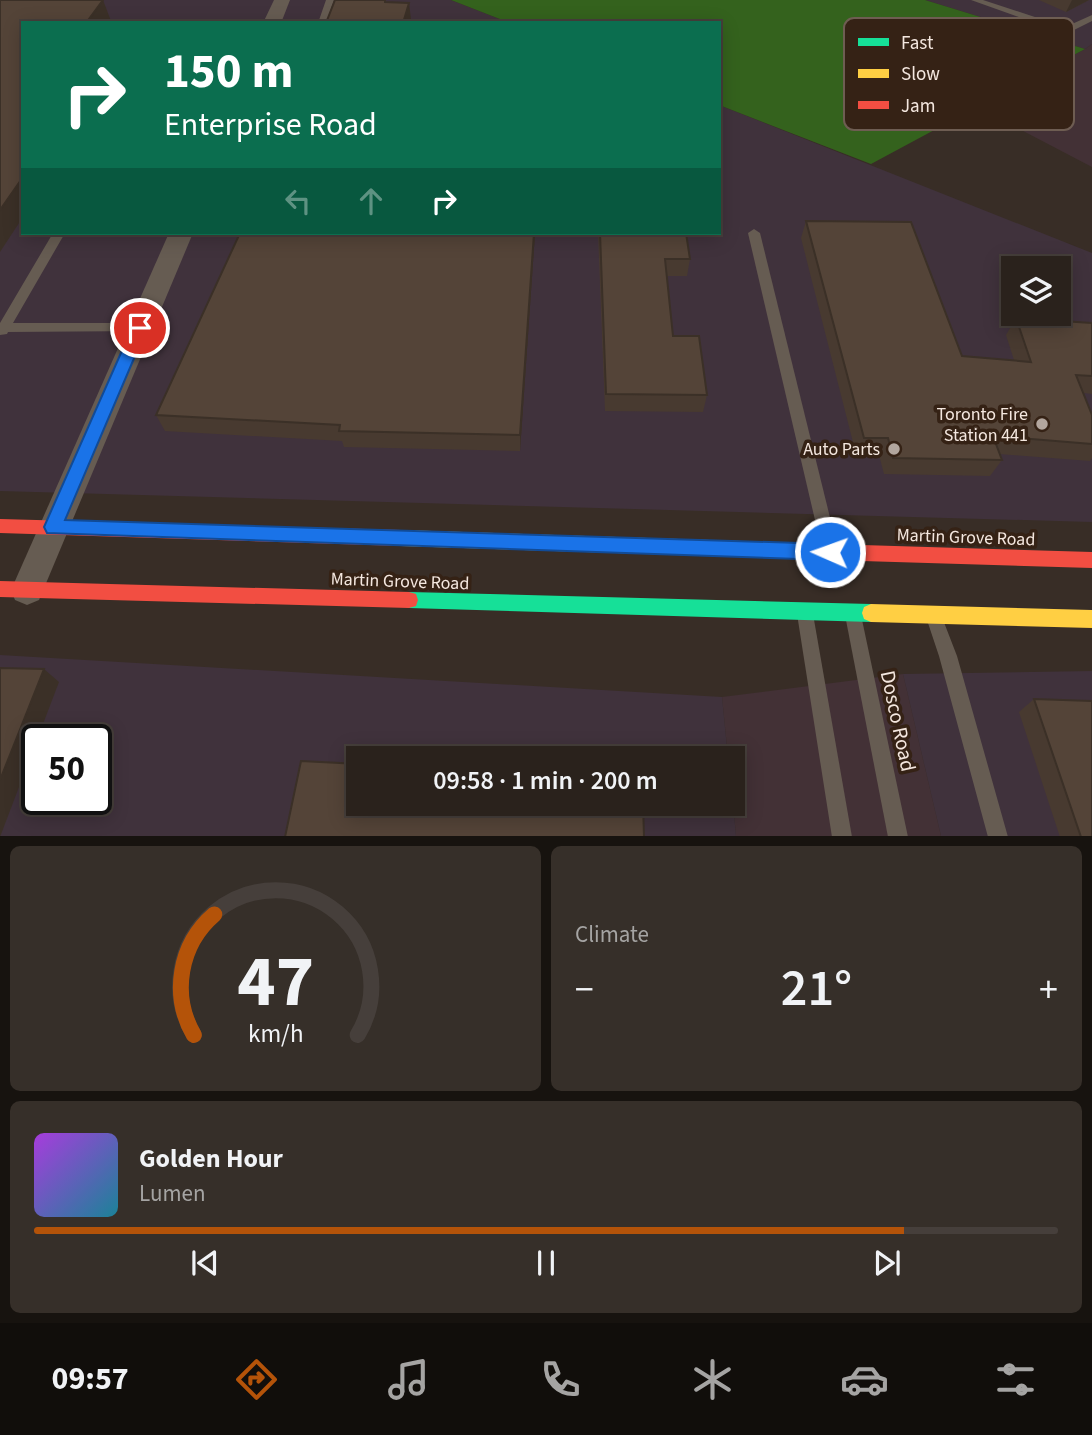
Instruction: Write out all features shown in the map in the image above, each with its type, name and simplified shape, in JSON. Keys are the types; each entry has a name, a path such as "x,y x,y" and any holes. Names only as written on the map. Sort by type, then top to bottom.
{"main road":[{"name":"Martin Grove Road","path":"0,526 1092,560"},
{"name":"Martin Grove Road","path":"14,589 1092,619"}],"street":[{"path":"273,21 282,0"},
{"path":"14,589 53,527 180,235"}],"lane":[{"path":"323,21 330,0"},
{"path":"975,0 1028,18"},
{"path":"1074,27 1092,18"},
{"path":"754,233 830,552"},
{"path":"2,331 58,235"},
{"path":"2,331 140,328"},
{"path":"804,613 842,836"},
{"name":"Dosco Road","path":"853,614 898,836"},
{"path":"934,616 948,656 998,836"}],"shaded area":[{"path":"0,0 451,0 505,21 21,21 21,235 721,235 721,106 1092,253 1092,522 0,491"},
{"path":"925,0 1092,0 1092,44 1085,49 1074,46 1074,18 984,18"},
{"path":"1092,44 1092,167 1021,130 1074,130 1074,55"},
{"path":"0,655 722,697 727,746 346,746 346,816 734,816 736,836 0,836"},
{"path":"1092,671 1092,836 941,836 903,674"},
{"path":"903,674 941,836 736,836 734,816 745,816 745,746 727,746 722,697"}],"green space":[{"path":"451,0 925,0 984,18 844,18 844,130 934,130 871,164 721,106 721,21 505,21"},
{"path":"1074,46 1085,49 1074,55"}],"building":[{"path":"0,0 103,0 87,21 21,21 21,180 0,210"},
{"path":"335,0 409,3 404,21 327,21"},
{"path":"806,221 911,222 962,356 1031,362 1019,326 1071,326 1071,322 1092,323 1092,376 1076,375 1092,415 1092,444 993,436 1002,460 893,458 888,438 864,438"},
{"path":"239,235 534,235 520,435 339,431 340,425 156,415"},
{"path":"600,235 686,235 690,259 665,259 673,336 699,336 707,395 606,394"},
{"path":"0,668 44,669 21,724 0,780"},
{"path":"1034,699 1092,701 1092,836 1081,836"},
{"path":"301,761 346,763 346,816 643,816 644,836 285,836"}],"traffic: fast":[{"path":"409,600 871,613"}],"traffic: slow":[{"path":"401,538 862,553"},
{"path":"871,613 1092,619"}],"traffic: jam":[{"path":"0,526 401,538"},
{"path":"862,553 1092,560"},
{"path":"0,589 409,600"}],"place":[{"name":"Toronto Fire Station 441","path":"1042,424"},
{"name":"Auto Parts","path":"894,449"}],"route":[{"path":"140,328 53,527 830,552"}]}
